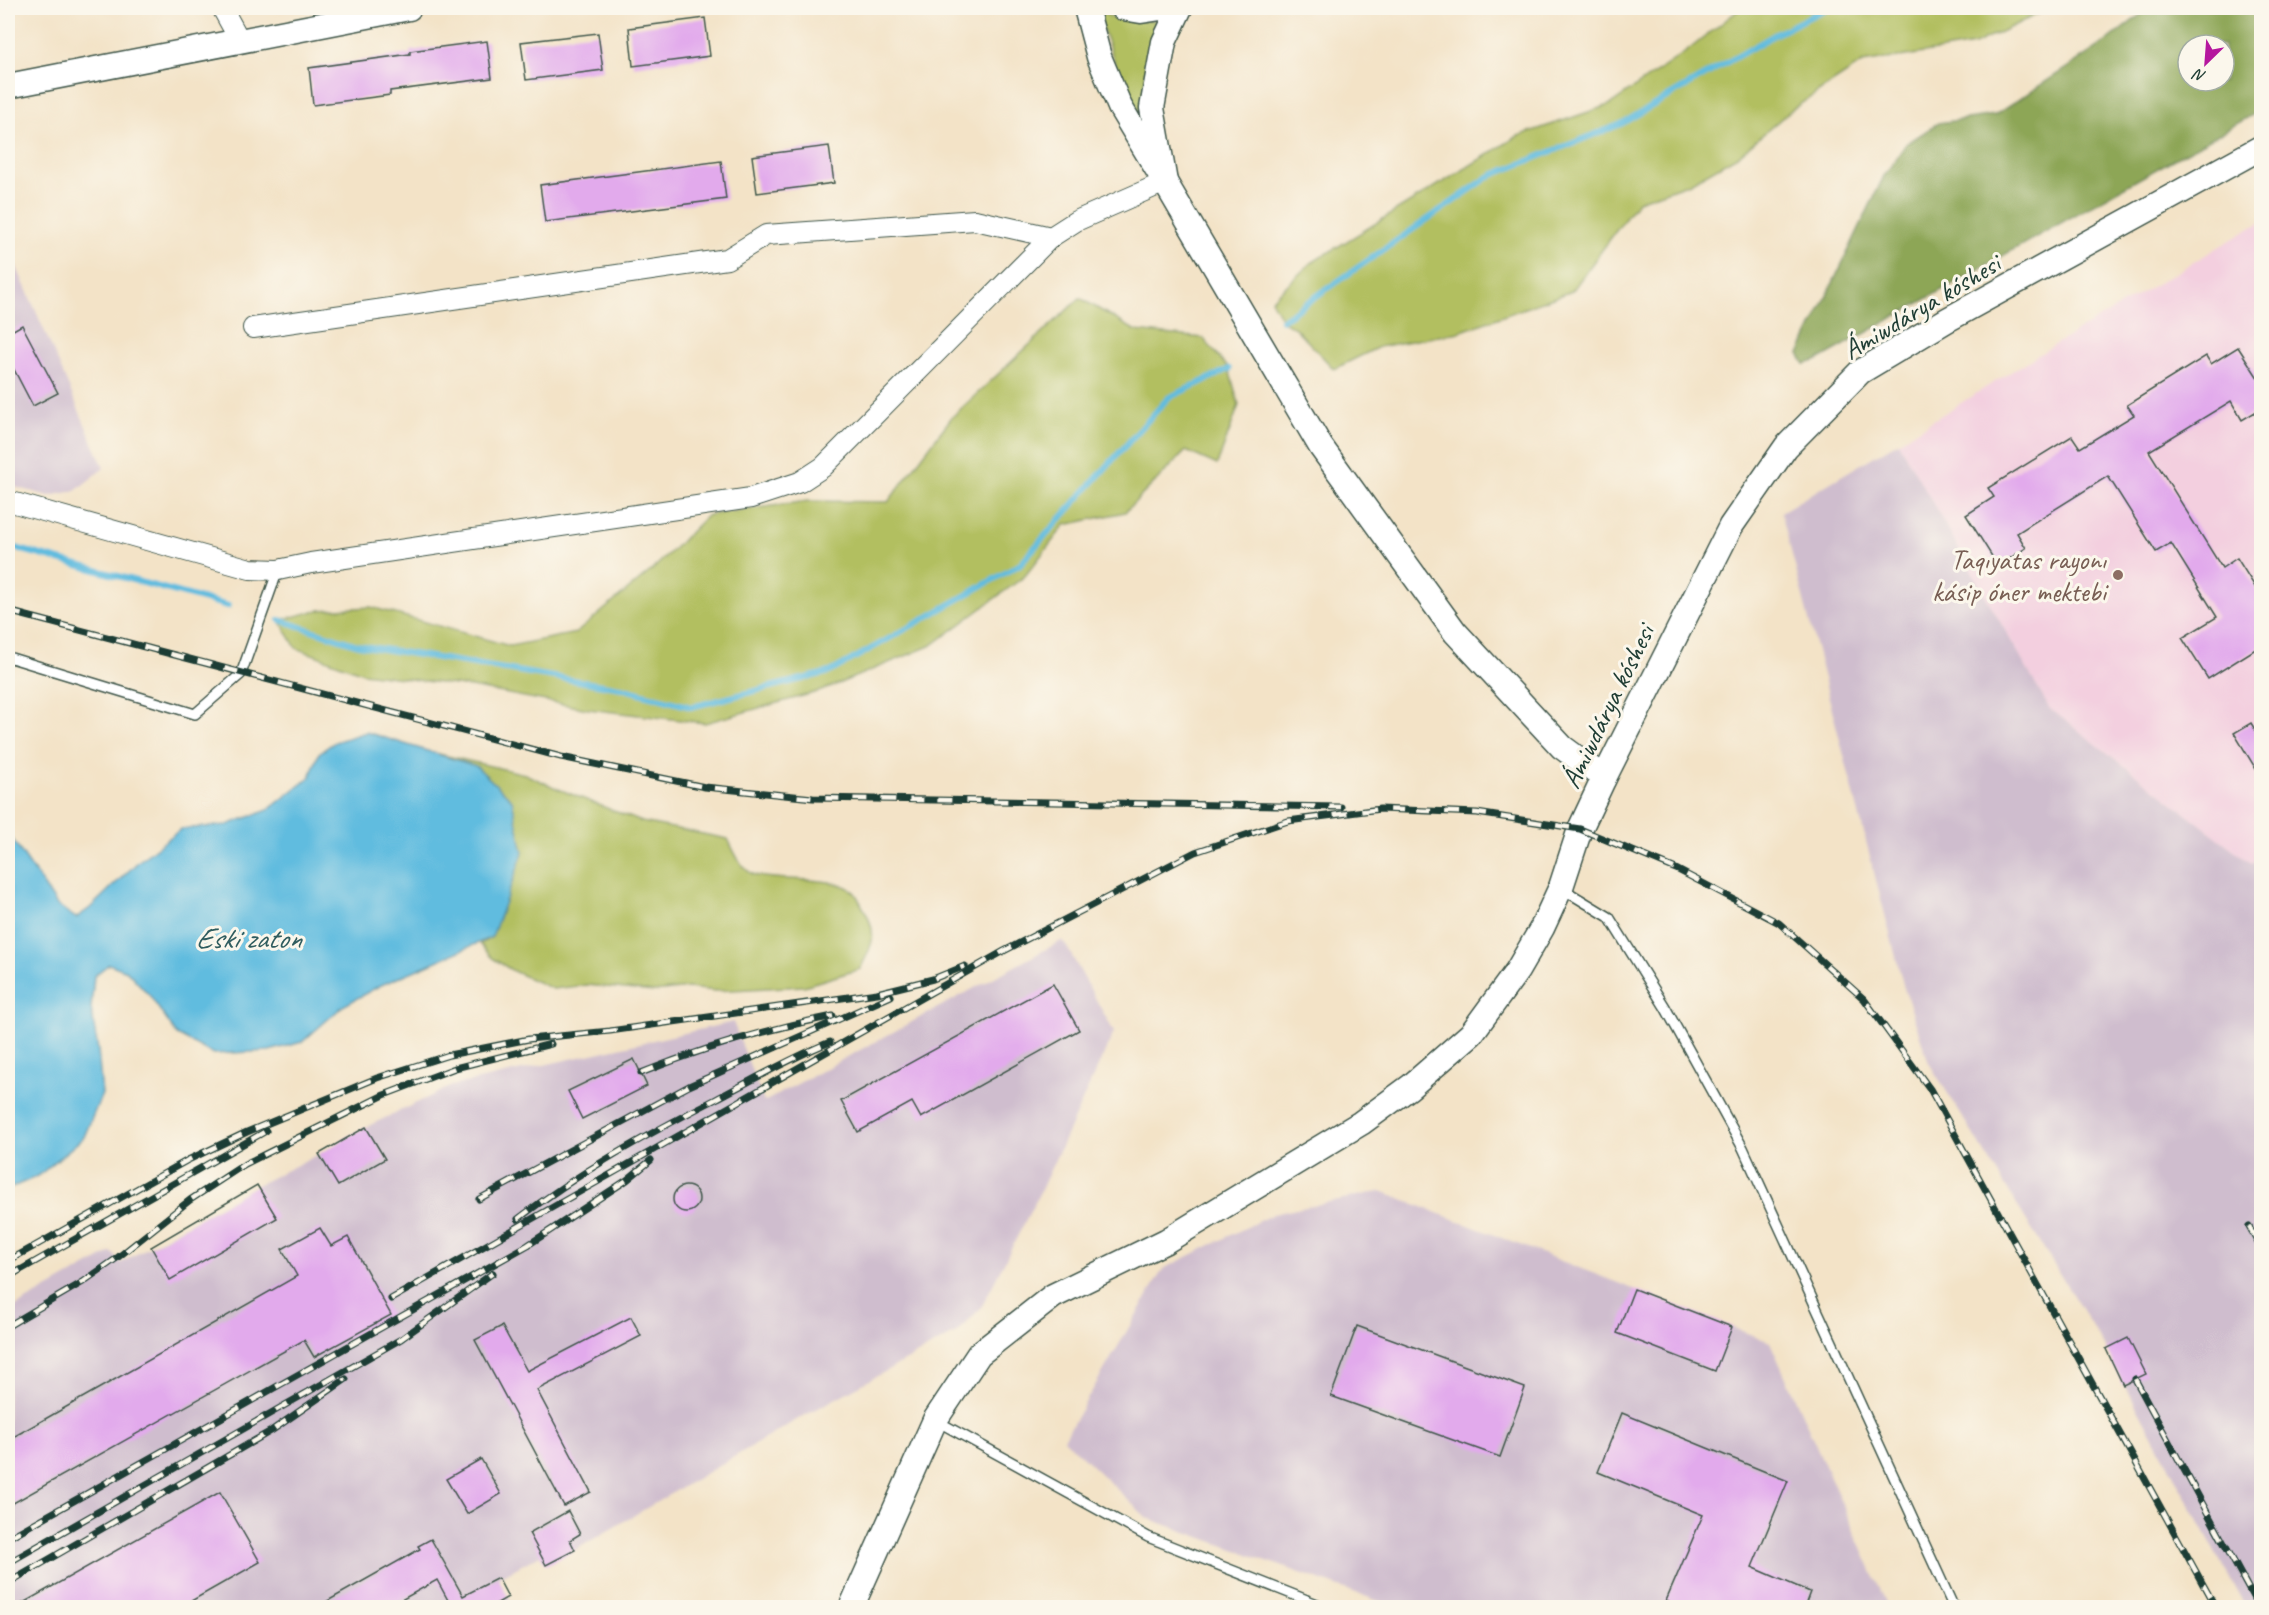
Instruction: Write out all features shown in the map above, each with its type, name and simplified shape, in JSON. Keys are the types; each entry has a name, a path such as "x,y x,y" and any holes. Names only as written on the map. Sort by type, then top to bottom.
{"street":[{"path":"222,8 239,39"},
{"path":"8,86 239,39 409,8"},
{"path":"1086,8 1098,57 1120,106 1321,447 1455,632 1562,747 1604,778"},
{"path":"1123,8 1141,11 1161,8"},
{"path":"1165,182 1152,108 1164,42 1180,8"},
{"name":"Ámiwdárya kóshesi","path":"850,1608 935,1420 979,1354 1053,1296 1166,1241 1361,1124 1410,1087 1472,1034 1517,970 1542,928 1561,887 1580,829 1731,526 1786,447 1860,372 1947,320 2262,147"},
{"path":"8,501 250,569 278,570 751,498 800,482 823,467 1051,237 1076,221 1165,182"},
{"path":"253,328 728,259 766,235 975,220 1051,237"}],"lane":[{"path":"8,657 195,714 241,674 278,570"},
{"path":"1561,887 1609,917 1665,1007 1743,1148 1954,1608"},
{"path":"935,1420 1148,1537 1327,1608"}],"shaded area":[{"name":"Taqıyatas rayonı kásip óner mektebi","path":"2261,222 2261,859 2252,864 2049,708 1898,442 2059,342"},
{"path":"8,247 104,468 75,491 49,496 8,485"},
{"path":"1898,442 2049,708 2252,864 2261,859 2261,1607 2245,1607 2103,1344 1929,1063 1904,988 1781,512"},
{"path":"1063,940 1114,1032 1040,1192 981,1308 956,1333 800,1418 575,1550 546,1565 540,1555 498,1578 514,1607 8,1607 8,1311 112,1252 121,1263 257,1185 366,1127 452,1086 733,1022 764,1102"},
{"path":"1381,1191 1770,1342 1888,1607 1395,1607 1147,1518 1064,1439 1163,1269 1273,1214"}],"green space":[{"path":"1741,8 2050,8 1974,45 1862,63 1791,110 1739,155 1690,183 1638,201 1572,291 1459,332 1379,347 1334,369 1295,328 1282,320 1271,300 1311,263 1518,136 1609,105 1687,51"},
{"path":"2149,8 2261,8 2261,110 1818,360 1805,364 1799,354 1884,176 1906,144 1938,123 1995,115 2103,44"},
{"path":"1096,10 1112,17 1128,20 1163,19 1146,68 1142,119 1122,83"},
{"path":"1080,298 1136,331 1203,338 1229,369 1239,405 1217,465 1186,451 1125,512 1065,525 1025,576 932,645 821,691 705,723 588,709 471,687 363,673 296,648 280,620 319,610 371,607 510,646 576,633 653,569 708,515 808,501 888,502 951,418"},
{"path":"439,754 525,774 642,822 728,839 742,865 755,875 779,879 822,881 847,887 855,893 869,918 872,940 868,954 860,969 804,986 715,991 688,988 654,992 587,985 553,989 513,971 492,958 480,944 492,937"}],"water":[{"name":"Eski zaton","path":"366,732 476,766 512,800 523,853 492,937 379,986 343,1006 302,1042 269,1051 213,1054 177,1035 150,996 127,971 109,964 94,976 91,1008 102,1094 84,1137 38,1176 8,1189 8,833 57,905 76,918 90,908 139,861 181,829 227,825 268,810 310,777 319,753 335,742"}],"building":[{"path":"705,18 710,56 633,66 629,28"},
{"path":"598,33 603,70 526,80 521,42"},
{"path":"487,41 492,78 390,91 390,95 313,105 309,68"},
{"path":"829,146 834,183 757,193 752,156"},
{"path":"721,161 726,199 545,222 540,185"},
{"path":"22,325 58,393 33,406 8,358 8,333"},
{"path":"2238,347 2262,384 2262,408 2242,420 2231,401 2149,451 2222,568 2237,558 2262,598 2262,645 2208,679 2182,638 2217,617 2171,543 2156,552 2108,476 2017,533 2026,548 1998,566 1966,515 1994,497 1988,488 2072,436 2080,448 2134,415 2127,405 2206,356 2211,364"},
{"path":"2251,723 2262,741 2262,779 2234,733"},
{"path":"1053,984 1079,1030 921,1118 912,1102 858,1132 841,1101"},
{"path":"634,1059 647,1086 582,1119 568,1091"},
{"path":"366,1127 385,1159 338,1186 319,1154"},
{"path":"257,1185 277,1218 170,1280 151,1247"},
{"path":"686,1186 695,1190 699,1199 695,1208 686,1212 677,1208 673,1199 677,1190"},
{"path":"320,1228 331,1246 348,1237 391,1315 314,1357 304,1340 8,1506 8,1440 297,1276 282,1249"},
{"path":"1634,1289 1732,1327 1715,1371 1617,1333"},
{"path":"631,1317 641,1336 537,1390 591,1492 564,1506 475,1340 502,1326 527,1371"},
{"path":"1357,1326 1525,1388 1500,1457 1331,1396"},
{"path":"2128,1338 2146,1374 2123,1385 2106,1349"},
{"path":"1622,1413 1788,1481 1752,1567 1810,1592 1804,1608 1681,1608 1666,1601 1703,1515 1598,1472"},
{"path":"481,1459 501,1494 467,1514 446,1479"},
{"path":"220,1492 260,1562 179,1608 14,1608"},
{"path":"568,1511 580,1534 570,1540 575,1550 546,1565 529,1533"},
{"path":"431,1539 463,1596 498,1578 508,1597 489,1608 443,1608 450,1604 437,1580 387,1608 315,1608 420,1549 418,1546"}],"waterway":[{"path":"1282,320 1490,176 1621,124 1774,35 1827,8"},
{"path":"280,620 358,645 621,688 691,707 830,672 1019,565 1168,398 1229,369"},
{"path":"8,546 228,606"}],"railway":[{"path":"8,611 561,757 705,787 813,798 1341,807"},
{"path":"391,1299 1004,951 1195,852 1288,821 1380,809 1477,813 1580,829 1676,869 1779,923 1864,999 1930,1089 2216,1608"},
{"path":"8,1261 188,1160 247,1132 377,1078 449,1055 529,1039 610,1031 877,993 933,979 965,966"},
{"path":"479,1199 689,1086 891,996"},
{"path":"641,1073 736,1040 833,1016"},
{"path":"518,1219 565,1185 640,1140 773,1069 830,1042"},
{"path":"8,1326 83,1282 190,1200 245,1164 384,1095 455,1068 551,1044"},
{"path":"8,1277 266,1131"},
{"path":"8,1538 528,1245 627,1180 651,1160"},
{"path":"2249,1227 2262,1250"},
{"path":"8,1563 401,1339 493,1273"},
{"path":"8,1583 271,1431 346,1379"},
{"path":"2135,1379 2259,1608"}],"place":[{"name":"Taqıyatas rayonı kásip óner mektebi","path":"2118,575"}]}
